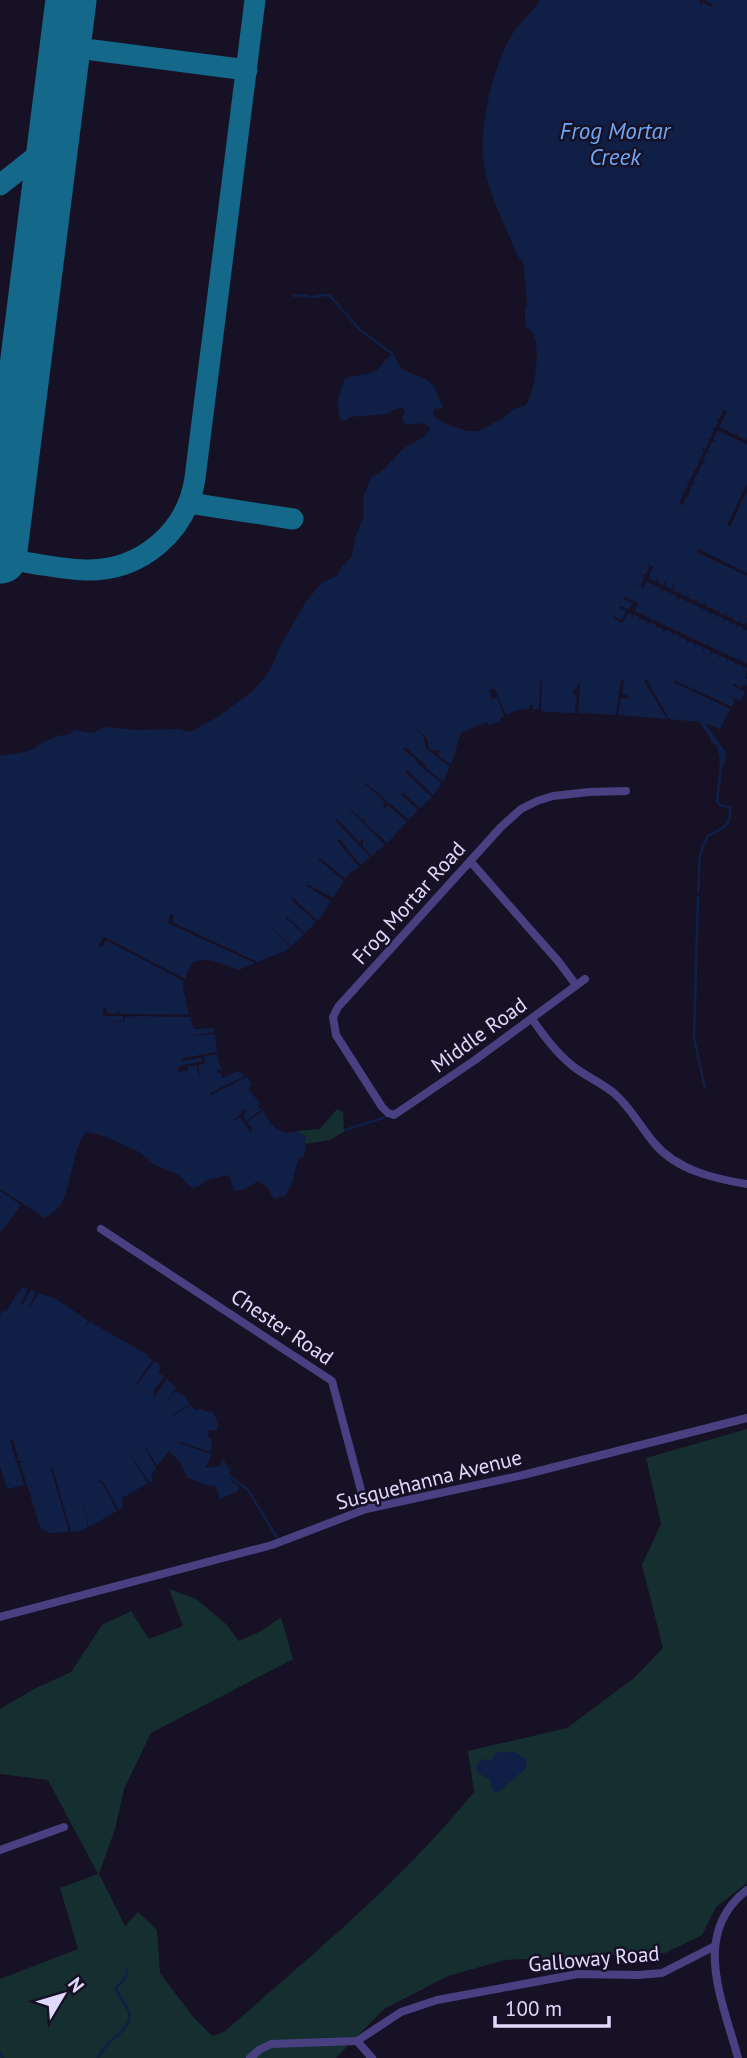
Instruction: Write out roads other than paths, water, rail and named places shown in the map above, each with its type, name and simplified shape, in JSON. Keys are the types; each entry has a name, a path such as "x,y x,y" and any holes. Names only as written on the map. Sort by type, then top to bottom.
{"street":[{"name":"Frog Mortar Road","path":"391,1115 382,1107 338,1040 333,1017 338,1007 509,820 537,801 570,794 626,791"},
{"path":"470,861 576,985"},
{"name":"Middle Road","path":"391,1115 397,1114 475,1060 585,979"},
{"path":"532,1019 564,1059 616,1095 666,1155 699,1172 747,1184"},
{"name":"Chester Road","path":"101,1229 332,1381 366,1509"},
{"name":"Susquehanna Avenue","path":"0,1617 272,1545 366,1509 523,1475 747,1418"},
{"path":"0,1850 64,1827"},
{"path":"738,2058 717,1977 715,1946 717,1929 724,1914 734,1901 747,1891"},
{"name":"Galloway Road","path":"357,2041 401,2012 437,2000 578,1974 653,1975 672,1969 715,1946"},
{"path":"250,2058 271,2044 357,2041 372,2058"}],"water":[{"name":"Frog Mortar Creek","path":"540,0 699,0 700,6 703,2 711,7 713,5 704,0 747,0 747,441 719,427 726,412 724,410 720,419 716,419 719,421 710,439 707,439 710,440 680,502 678,501 683,504 712,441 715,442 713,440 718,430 747,444 747,484 727,525 730,527 747,490 747,573 699,549 697,552 747,576 747,622 745,626 726,616 726,612 725,616 712,610 714,607 711,609 704,606 705,602 703,606 696,602 697,598 695,602 672,590 675,582 671,590 664,586 667,578 663,586 656,582 659,576 655,582 648,578 653,567 650,566 640,587 646,581 662,588 661,592 663,589 670,592 669,596 671,593 678,596 677,600 679,597 710,612 709,616 711,612 737,625 736,629 738,625 747,630 747,664 642,615 644,612 641,615 634,611 638,603 625,597 624,599 633,603 622,620 622,623 628,612 640,617 639,621 641,618 656,625 656,629 657,626 664,629 663,633 665,629 672,632 672,636 673,633 688,640 687,644 689,641 704,647 702,651 705,648 712,651 710,655 712,652 747,668 747,686 743,684 741,688 736,684 739,683 732,685 745,692 741,701 727,695 735,700 732,707 694,689 695,685 693,689 674,680 673,682 730,709 720,729 706,725 726,752 724,766 719,767 717,746 710,742 711,739 699,722 669,719 647,680 644,680 645,683 667,719 618,715 621,698 628,699 629,696 622,694 624,680 621,679 616,715 578,713 580,683 577,689 573,689 573,694 577,695 575,713 545,712 541,710 540,680 539,709 534,709 533,712 533,705 529,705 529,709 506,715 495,689 490,690 486,679 492,699 497,697 504,716 500,721 490,725 487,722 461,733 451,765 438,755 441,750 433,751 429,748 427,738 412,726 423,736 426,748 450,767 443,782 405,747 403,749 442,784 433,795 407,770 405,772 432,797 420,808 401,794 418,810 409,820 364,783 385,802 382,806 385,808 388,805 407,822 387,843 363,821 368,815 362,820 357,816 360,811 357,815 345,805 385,845 371,856 363,846 363,839 359,842 335,820 370,857 361,865 339,839 337,840 345,850 341,853 346,851 359,867 346,879 319,857 318,859 344,881 333,898 305,885 331,901 318,921 292,897 316,922 305,933 287,917 285,919 304,935 291,946 268,924 290,947 285,951 257,962 171,922 168,923 255,963 239,970 216,962 197,961 190,966 185,979 104,937 99,945 106,940 184,981 189,1015 119,1014 119,1009 118,1014 106,1013 106,1008 103,1009 103,1015 190,1017 194,1029 214,1028 214,1032 186,1037 215,1034 217,1052 181,1059 202,1057 203,1062 182,1065 197,1065 200,1076 198,1065 205,1063 204,1056 217,1054 221,1070 217,1070 217,1073 221,1073 222,1078 238,1071 245,1076 210,1093 211,1095 247,1077 252,1083 249,1090 261,1103 258,1105 260,1109 266,1106 246,1121 243,1116 246,1109 229,1116 245,1110 232,1121 240,1117 250,1132 253,1131 247,1122 266,1109 264,1113 277,1129 286,1133 297,1131 307,1137 304,1142 304,1156 298,1160 286,1195 274,1199 267,1187 258,1181 246,1189 235,1191 227,1175 207,1180 192,1188 179,1175 155,1165 139,1152 104,1136 87,1132 79,1145 63,1199 59,1207 45,1218 0,1189 0,756 28,751 44,741 75,730 93,733 104,727 176,729 190,732 216,718 254,690 270,670 305,603 321,583 337,576 352,556 356,535 364,516 363,497 371,477 430,429 422,424 406,425 402,419 405,411 402,407 385,414 341,420 338,400 345,379 375,371 393,354 402,369 434,386 443,408 434,409 435,417 448,425 468,431 479,431 514,409 526,405 532,390 537,349 533,333 525,326 527,303 523,263 493,198 484,164 483,134 488,100 504,50 513,33"},
{"path":"0,1191 21,1205 0,1233"},
{"path":"31,1281 21,1304 23,1305 31,1289 36,1292 30,1308 38,1293 55,1298 88,1321 84,1328 90,1322 153,1360 136,1386 155,1361 161,1366 158,1372 164,1377 154,1390 154,1397 167,1379 176,1388 163,1407 177,1389 176,1392 184,1396 190,1404 171,1417 191,1405 195,1410 213,1413 218,1426 217,1430 209,1430 211,1452 178,1443 211,1454 206,1468 221,1466 221,1460 224,1461 230,1470 231,1481 239,1487 238,1491 220,1499 215,1486 187,1478 180,1462 169,1451 157,1465 143,1444 156,1468 150,1483 124,1446 148,1483 122,1498 123,1507 119,1510 102,1480 97,1482 102,1483 117,1511 89,1527 82,1500 88,1527 71,1532 52,1466 69,1532 50,1533 41,1529 20,1463 25,1461 19,1461 13,1440 10,1441 24,1485 7,1489 0,1466 0,1315 3,1310 6,1312 20,1288 16,1297 22,1287 27,1289"},
{"path":"514,1751 527,1759 526,1768 495,1793 491,1788 492,1781 477,1772 478,1763 482,1759 491,1761 495,1753"}],"waterway":[{"name":"Frog Mortar Creek","path":"294,296 330,296 360,330 393,354"},
{"name":"Frog Mortar Creek","path":"698,892 700,857 704,844 708,836 728,823 730,814 730,808 717,801 721,767"},
{"name":"Frog Mortar Creek","path":"698,897 694,1038 705,1088"},
{"path":"345,1130 386,1117"},
{"name":"Frog Mortar Creek","path":"230,1476 248,1490 278,1539"},
{"path":"98,2058 128,2022 128,2010 116,1988 126,1977 127,1970"},
{"path":"0,2054 3,2058"}]}
